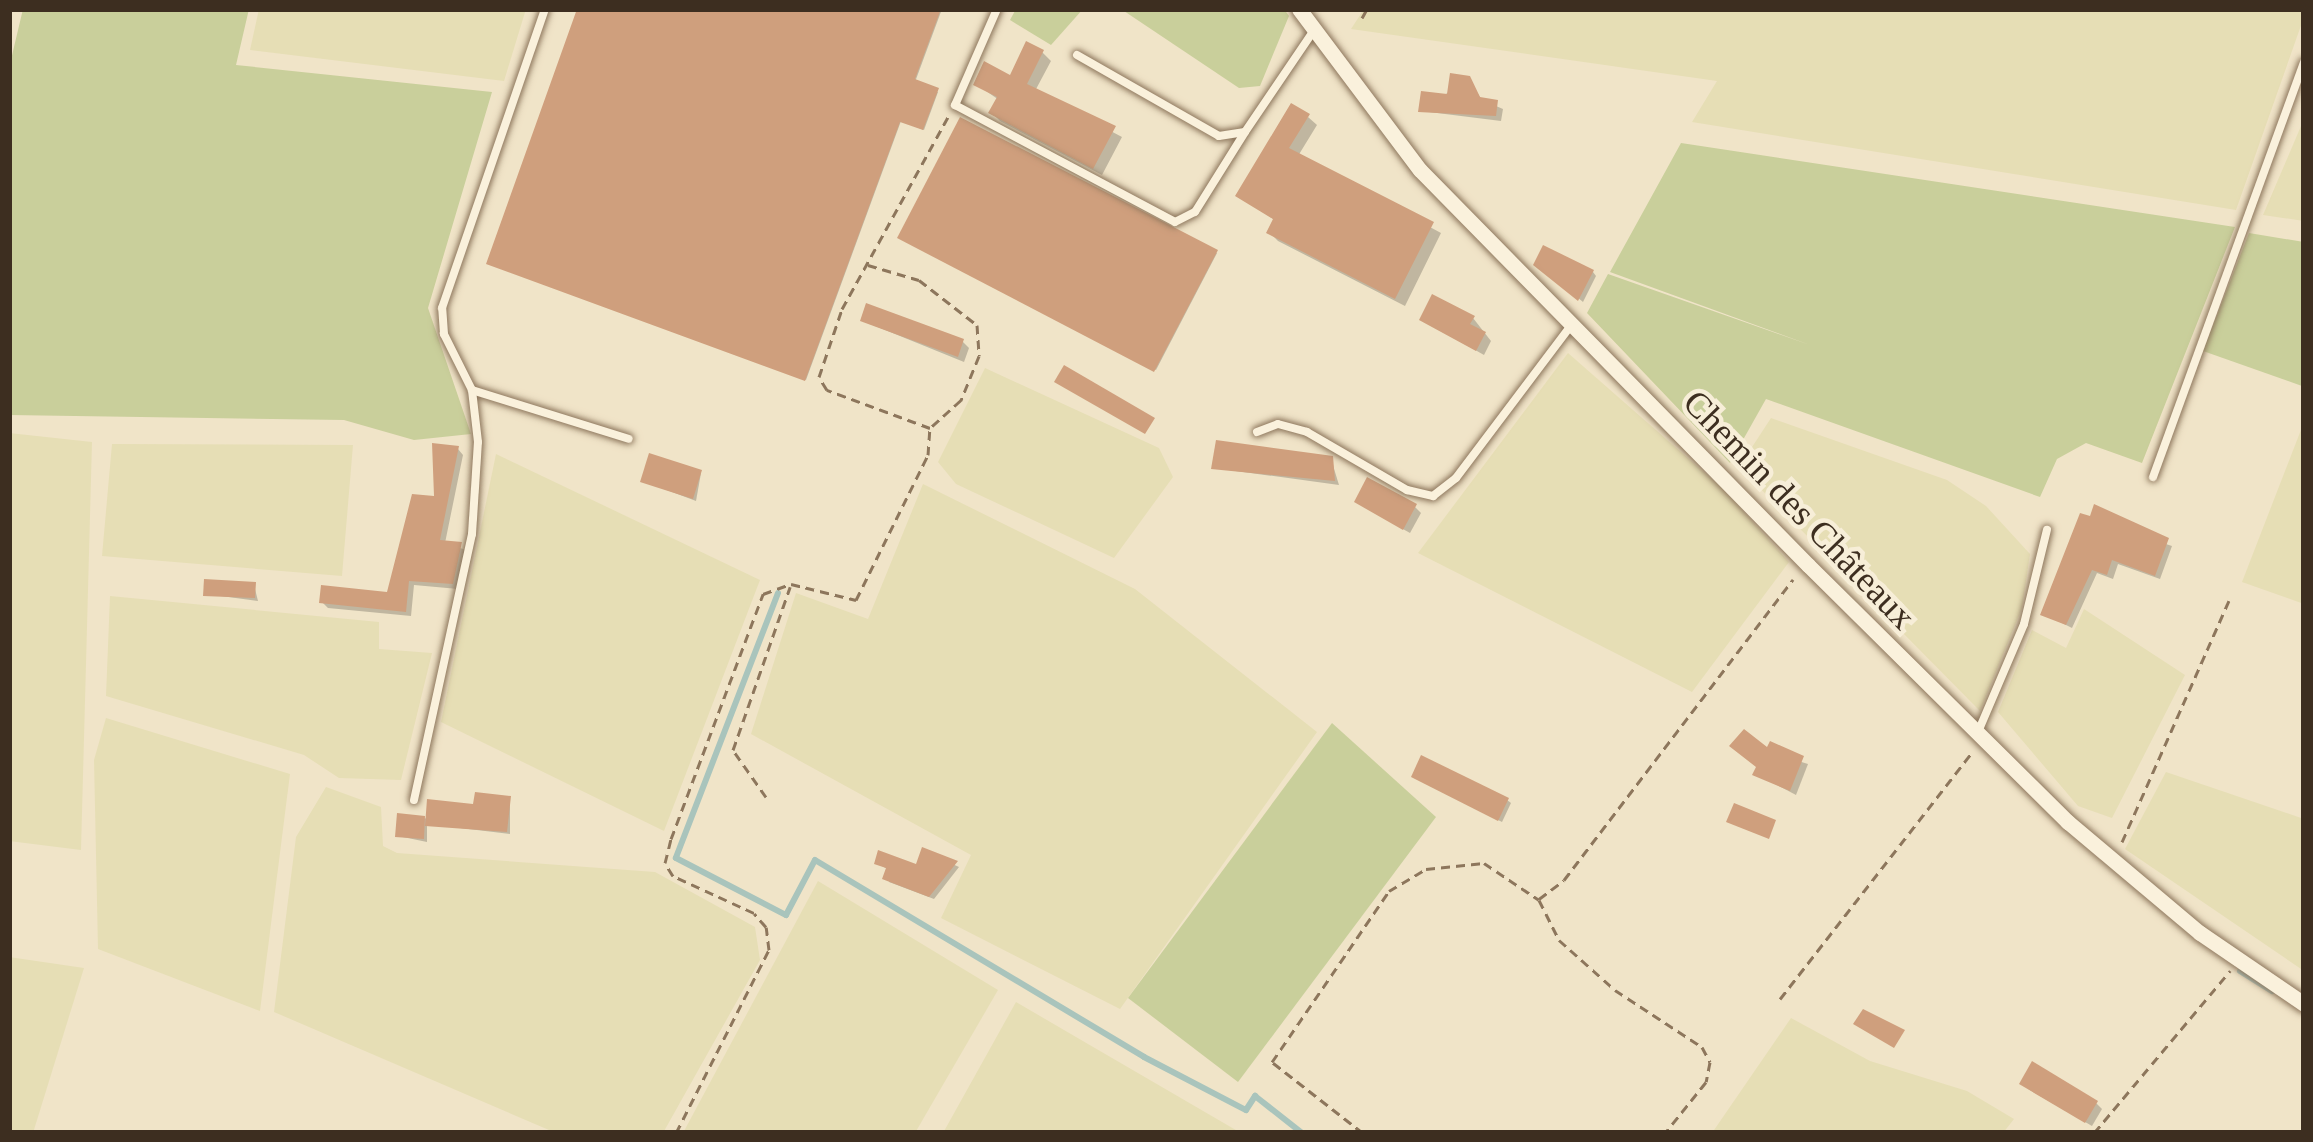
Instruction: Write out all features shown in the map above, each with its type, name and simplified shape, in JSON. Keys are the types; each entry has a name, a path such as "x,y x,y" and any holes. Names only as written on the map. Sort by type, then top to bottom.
{"street":[{"name":"Chemin des Châteaux","path":"1300,9 1420,170 1574,322 1808,566 2112,859 2239,960 2304,1004"}],"lane":[{"path":"414,800 472,534 479,420 472,390 443,334 442,308 544,9"},
{"path":"997,9 955,105 1174,222 1195,212 1315,29"},
{"path":"1077,55 1219,136 1245,132"},
{"path":"2153,477 2304,63"},
{"path":"1257,432 1278,424 1307,432 1407,490 1433,496 1456,478 1574,322"},
{"path":"472,390 629,439"},
{"path":"1981,736 2024,624 2047,530"}],"path":[{"path":"1362,18 1367,9"},
{"path":"930,428 827,390 819,377 842,308 955,105"},
{"path":"676,1133 769,950 766,928 754,913 673,876 665,863 763,594 791,584 856,600 867,588 928,455 930,428 961,400 979,356 977,325 920,280 868,265"},
{"path":"1539,900 1564,880 1808,566"},
{"path":"766,797 733,750 791,584"},
{"path":"2112,859 2183,716 2229,601"},
{"path":"1780,999 1981,736"},
{"path":"1363,1133 1272,1062 1389,891 1426,869 1484,863 1539,900 1559,940 1615,990 1702,1047 1710,1062 1706,1082 1665,1133"},
{"path":"2094,1133 2239,960"}],"shaded area":[{"path":"259,9 526,9 504,81 250,50"},
{"path":"1364,9 2304,9 2304,17 2236,210 1692,122 1717,81 1351,29"},
{"path":"2304,119 2304,221 2263,215"},
{"path":"1568,353 1722,488 1789,562 1692,692 1418,553"},
{"path":"985,368 1159,448 1173,477 1114,558 956,484 938,462"},
{"path":"1771,418 1947,480 1986,506 2030,554 2022,608 1980,711 1739,467"},
{"path":"2304,422 2304,604 2242,582"},
{"path":"9,433 92,442 81,850 9,841"},
{"path":"112,444 353,445 342,576 102,556"},
{"path":"496,454 760,580 664,831 441,722"},
{"path":"923,484 1135,589 1317,732 1120,1009 941,918 971,855 751,734 796,593 868,619"},
{"path":"110,596 379,622 379,649 432,653 401,780 339,778 304,755 106,696"},
{"path":"2084,609 2185,675 2112,818 2078,806 1998,712 2032,630 2066,648"},
{"path":"106,718 290,774 260,1011 98,949 94,760"},
{"path":"2166,772 2304,819 2304,971 2125,849"},
{"path":"326,787 381,807 383,846 397,853 655,872 755,927 760,960 663,1133 556,1133 274,1012 296,837"},
{"path":"818,881 998,990 915,1133 683,1133"},
{"path":"9,957 84,968 33,1133 9,1133"},
{"path":"1016,1002 1088,1044 1241,1133 943,1133"},
{"path":"1791,1018 1870,1061 1967,1091 2014,1119 2003,1133 1712,1133"}],"green space":[{"path":"23,9 249,9 236,65 492,92 428,308 471,434 414,440 344,420 9,415 9,68"},
{"path":"1016,9 1083,9 1051,45 1010,20"},
{"path":"1121,9 1284,9 1289,16 1260,86 1239,88"},
{"path":"1681,143 2235,227 2142,463 2086,443 2057,459 2040,497 1766,399 1730,463 1587,313 1608,274 1810,345 1610,272"},
{"path":"2249,233 2304,242 2302,386 2203,351"},
{"path":"1332,723 1436,817 1238,1082 1128,998"}],"building":[{"path":"577,9 941,9 915,79 939,88 923,130 900,122 805,381 486,264"},
{"path":"1026,41 1044,50 1027,84 1116,126 1093,169 988,113 997,97 973,85 984,61 1010,75"},
{"path":"1450,73 1470,76 1480,97 1498,100 1496,116 1418,112 1421,91 1447,94"},
{"path":"1291,103 1310,114 1289,148 1434,222 1395,299 1266,233 1273,219 1235,196"},
{"path":"960,117 1218,250 1154,372 897,238"},
{"path":"1543,245 1594,270 1578,301 1533,265"},
{"path":"1432,294 1475,316 1470,324 1486,332 1476,351 1419,320"},
{"path":"866,303 964,339 958,357 860,321"},
{"path":"1064,365 1155,418 1145,434 1054,382"},
{"path":"1216,440 1333,456 1335,481 1211,469"},
{"path":"432,443 459,446 440,540 462,542 453,584 409,581 406,612 319,603 321,585 387,592 412,494 434,496"},
{"path":"649,453 702,470 693,499 640,482"},
{"path":"1367,477 1417,504 1403,530 1354,502"},
{"path":"2094,504 2169,538 2155,576 2112,560 2107,575 2092,570 2066,625 2040,615 2080,513 2090,516"},
{"path":"204,579 256,582 255,598 203,596"},
{"path":"1744,729 1767,747 1770,741 1804,756 1790,791 1752,775 1756,767 1729,746"},
{"path":"1421,755 1509,798 1498,821 1411,777"},
{"path":"475,792 511,796 507,832 425,826 427,799 473,804"},
{"path":"1734,803 1776,820 1769,839 1726,822"},
{"path":"397,813 425,816 424,839 395,837"},
{"path":"922,847 958,861 929,897 882,879 886,868 874,864 878,850 916,864"},
{"path":"1863,1009 1905,1030 1894,1048 1853,1024"},
{"path":"2032,1061 2098,1101 2085,1123 2019,1084"}],"waterway":[{"path":"778,593 676,858 786,915 815,860 1144,1057 1246,1110 1255,1096 1302,1133"},
{"path":"2240,971 2272,991"}]}
